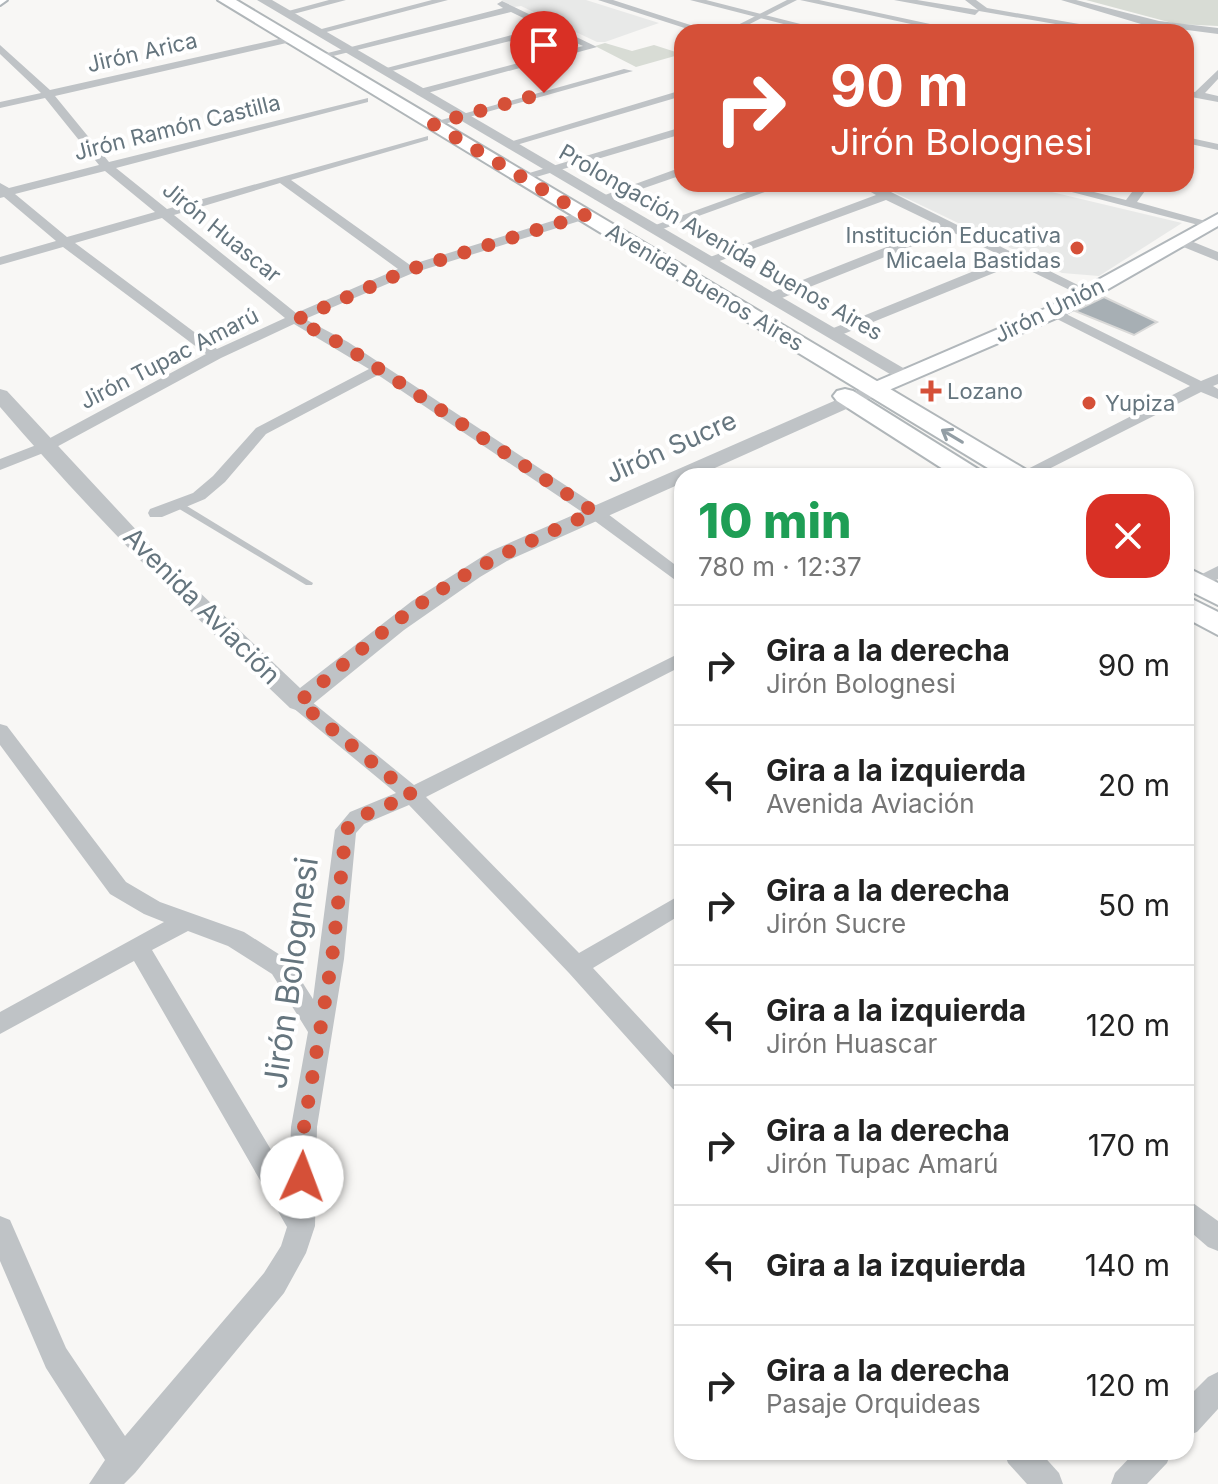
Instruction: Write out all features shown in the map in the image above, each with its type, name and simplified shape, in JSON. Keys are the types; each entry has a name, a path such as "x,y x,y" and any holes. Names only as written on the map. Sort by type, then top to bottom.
{"main road":[{"name":"Avenida Buenos Aires","path":"218,4 321,56 562,224 780,357"},
{"name":"Avenida Buenos Aires","path":"218,4 270,44 364,100 522,177 1007,468"},
{"name":"Jirón Unión","path":"875,389 1054,312 1214,221"},
{"name":"Avenida Buenos Aires","path":"821,382 959,468"},
{"path":"1199,587 1218,625"}],"street":[{"name":"Prolongación Avenida Buenos Aires","path":"263,0 907,376"},
{"path":"286,13 341,0"},
{"path":"319,31 443,0"},
{"path":"420,92 592,47 494,0"},
{"path":"603,0 681,24"},
{"path":"695,0 792,24"},
{"path":"746,24 793,0"},
{"path":"805,0 921,24"},
{"path":"899,0 1068,24"},
{"path":"970,0 978,10"},
{"path":"1066,0 1143,24"},
{"path":"321,56 512,9"},
{"path":"967,24 978,10"},
{"path":"384,70 553,27"},
{"path":"1194,30 1218,31"},
{"name":"Jirón Arica","path":"0,105 292,39"},
{"name":"Jirón Huascar","path":"0,48 47,93 105,165 296,320 343,345 594,512 674,573"},
{"path":"579,50 603,60"},
{"path":"0,261 283,180 428,131 461,116 628,71 615,65"},
{"path":"1194,92 1218,73"},
{"path":"1194,94 1218,99"},
{"path":"509,144 674,95"},
{"name":"Jirón Ramón Castilla","path":"2,191 364,100"},
{"path":"522,177 674,132"},
{"path":"1194,142 1218,147"},
{"path":"600,199 674,174"},
{"path":"283,180 408,270"},
{"path":"2,191 216,355"},
{"path":"656,227 758,192"},
{"path":"880,192 1087,293"},
{"path":"1080,192 1214,221"},
{"path":"1129,204 1138,192"},
{"path":"709,260 887,195"},
{"name":"Jirón Tupac Amarú","path":"0,465 45,447 216,355 408,270 585,215"},
{"path":"772,297 951,226"},
{"path":"1181,241 1218,257"},
{"path":"836,332 1016,259"},
{"path":"1054,312 1218,395"},
{"path":"156,513 199,496 219,479 261,431 379,369"},
{"path":"1036,468 1218,378"},
{"name":"Jirón Sucre","path":"692,468 848,398 875,389"},
{"name":"Avenida Aviación","path":"0,395 45,447 245,652 299,702 412,795 577,966 674,1072"},
{"name":"Jirón Sucre","path":"299,702 381,635 453,582 499,556 674,476"},
{"name":"Jirón Bolognesi","path":"104,1484 274,1283 292,1253 301,1226 304,1127 332,959 346,830 357,818 412,795 674,662"},
{"path":"0,731 118,888 152,908 236,939 280,967 319,1029"},
{"path":"577,966 674,908"},
{"path":"0,1024 185,921"},
{"path":"139,948 301,1226"},
{"path":"1194,1218 1218,1238"},
{"path":"0,1229 56,1358 124,1462"},
{"path":"1194,1412 1218,1387"},
{"path":"1026,1460 1048,1484"},
{"path":"1126,1484 1148,1460"}],"lane":[{"path":"179,505 309,583"}],"shaded area":[{"path":"501,0 586,0 659,23 597,42 521,6 514,7"},
{"path":"1086,0 1218,0 1218,26 1176,24"},
{"path":"605,43 632,51 654,45 674,51 674,56 636,67 595,46"},
{"name":"Institución Educativa Micaela Bastidas","path":"894,192 1052,192 1182,223 1099,276 1062,273"}],"building":[{"path":"1104,297 1157,322 1134,335 1075,311"}],"place":[{"name":"Institución Educativa Micaela Bastidas","path":"1077,248"},
{"name":"Lozano","path":"931,391"},
{"name":"Yupiza","path":"1089,403"}],"route":[{"path":"302,1177 304,1127 332,959 346,830 357,818 412,795 299,702 381,635 453,582 499,556 594,512 343,345 296,320 408,270 585,215 433,124 544,93"}]}
